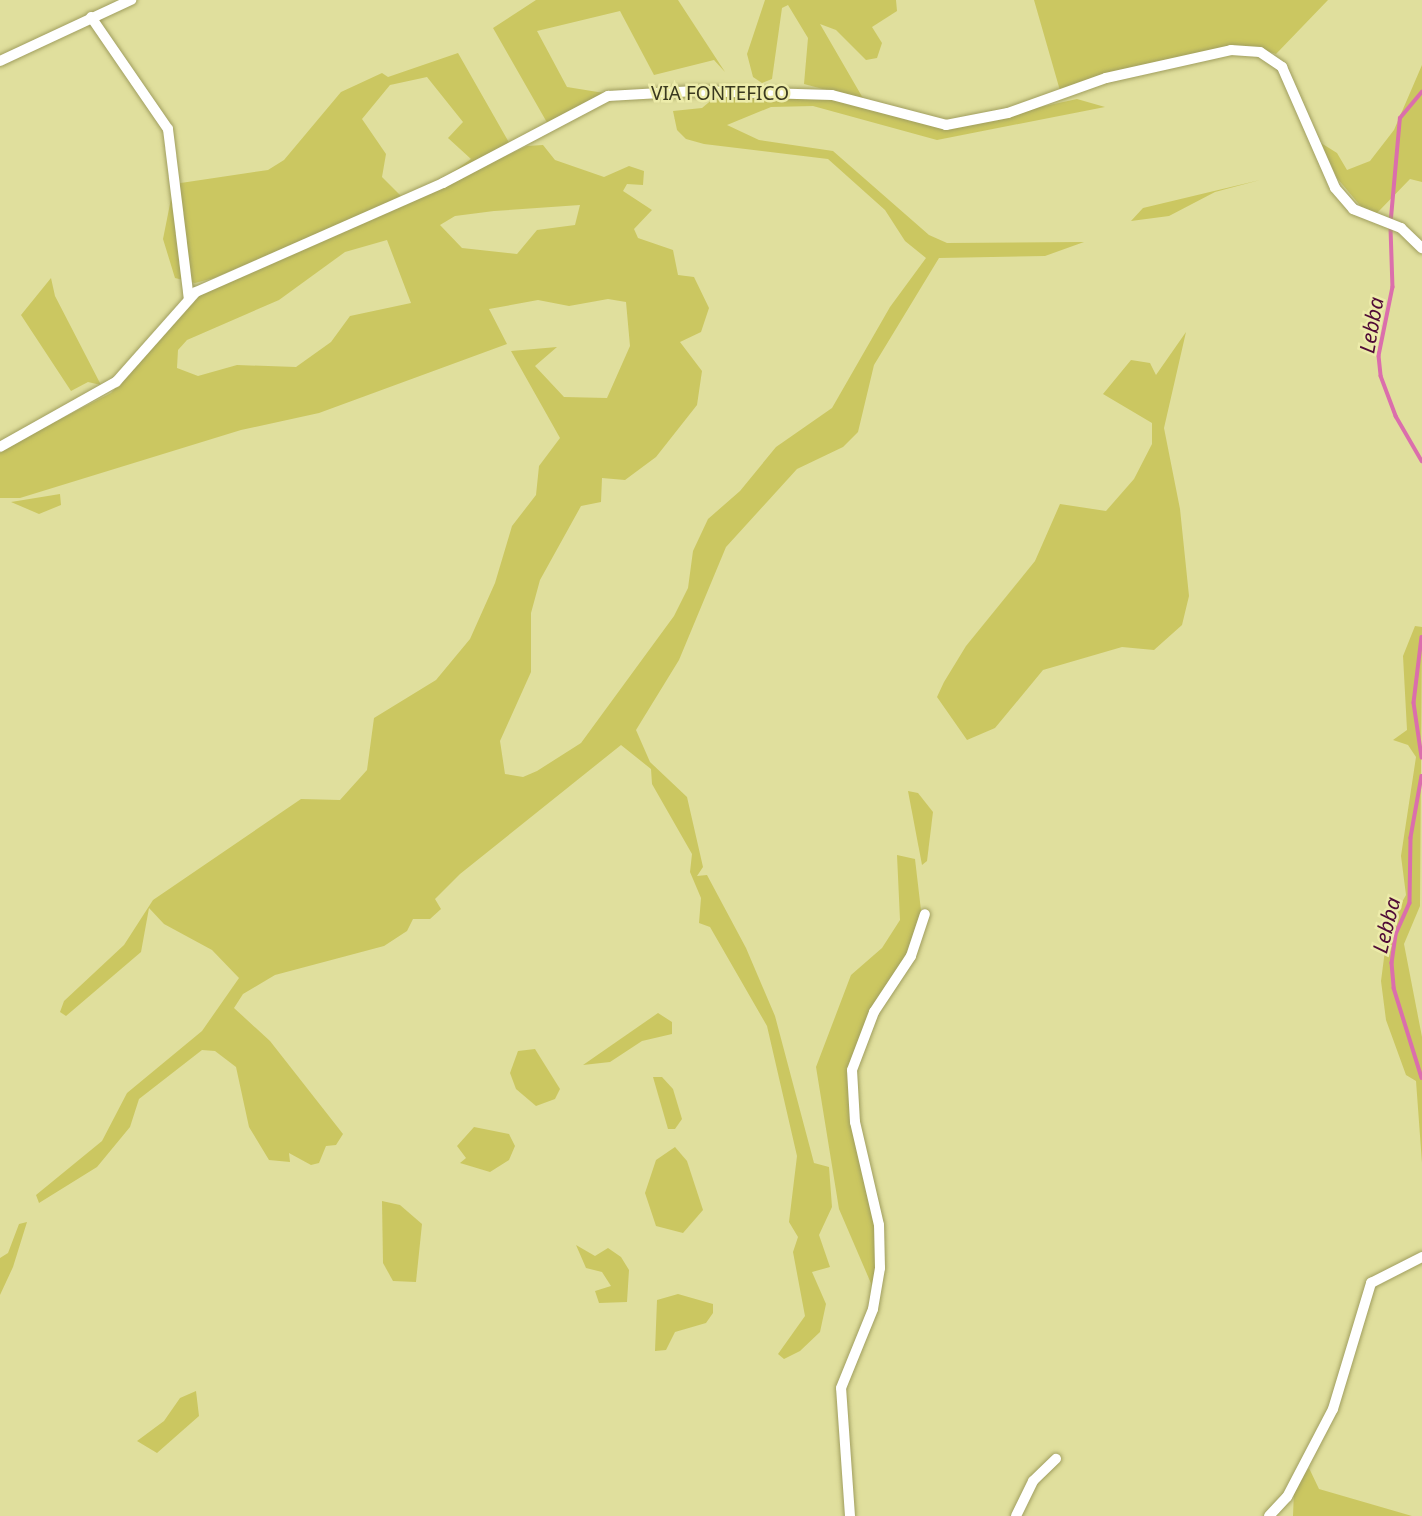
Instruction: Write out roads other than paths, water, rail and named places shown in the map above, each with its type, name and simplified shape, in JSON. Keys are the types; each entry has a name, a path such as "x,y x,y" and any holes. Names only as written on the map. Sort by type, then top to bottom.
{"street":[{"path":"0,61 131,0"},
{"path":"91,17 168,129 189,299"},
{"name":"VIA FONTEFICO","path":"0,447 116,382 189,299 322,232 443,183 608,96 695,91 832,95 946,125 1008,113 1107,78 1231,50 1260,52 1282,67 1335,188 1353,209 1401,228 1422,248"},
{"path":"850,1516 841,1388 873,1309 880,1268 879,1225 855,1122 852,1070 874,1012 911,956 925,914"},
{"path":"1269,1516 1287,1497 1333,1409 1371,1283 1422,1256"},
{"path":"1016,1516 1033,1480 1056,1459"}],"waterway":[{"name":"Lebba","path":"1391,218 1400,118 1422,92"},
{"name":"Lebba","path":"1391,228 1393,287 1379,356 1381,376 1396,416 1422,461"},
{"name":"Lebba","path":"1422,637 1414,703 1422,757"},
{"name":"Lebba","path":"1422,776 1411,838 1410,903 1396,935 1392,963 1394,988 1422,1078"}]}
